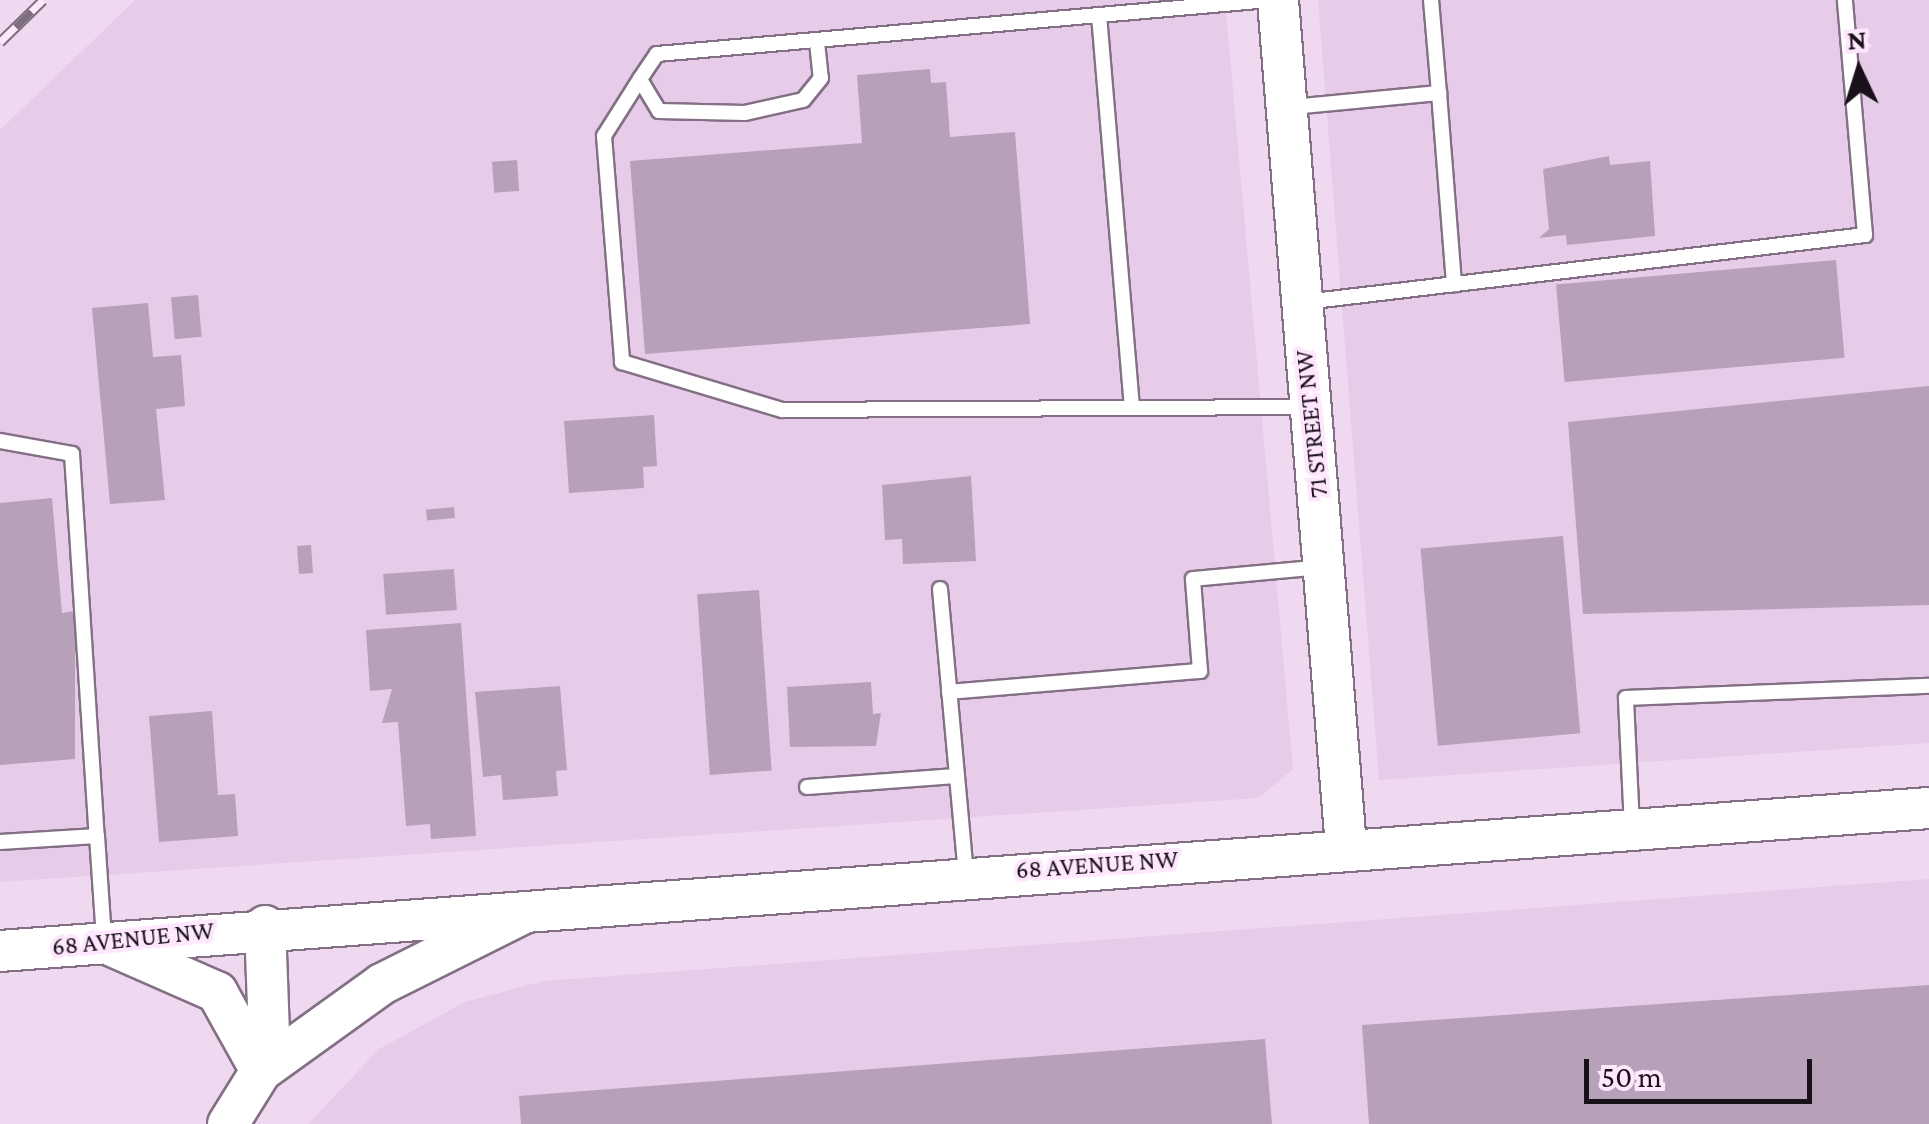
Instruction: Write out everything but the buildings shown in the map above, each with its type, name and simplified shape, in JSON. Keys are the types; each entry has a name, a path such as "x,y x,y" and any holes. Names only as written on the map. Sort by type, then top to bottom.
{"street":[{"name":"71 STREET NW","path":"1278,0 1346,847"},
{"name":"68 AVENUE NW","path":"0,951 542,905 1929,808"},
{"path":"228,1124 261,1072 382,984 542,905"},
{"path":"261,1072 270,1020 265,926"},
{"path":"104,943 217,992 261,1072"}],"lane":[{"path":"1269,0 657,54 604,136 622,362 782,410 1311,407"},
{"path":"1431,0 1454,284"},
{"path":"1300,303 1865,236 1846,0"},
{"path":"1099,15 1132,408"},
{"path":"640,78 659,111 744,114 803,100 820,78 817,42"},
{"path":"1285,108 1439,93"},
{"path":"0,441 72,454 104,943"},
{"path":"949,692 1200,671 1193,579 1326,566"},
{"path":"940,589 966,875"},
{"path":"1632,828 1626,698 1929,686"},
{"path":"807,787 956,776"},
{"path":"0,842 97,836"}],"shaded area":[{"path":"135,0 1225,0 1293,769 1259,798 0,882 0,130"},
{"path":"1318,0 1929,0 1929,743 1379,780"},
{"path":"1929,879 1929,1124 308,1124 379,1049 465,1002 543,981"}],"railway":[{"path":"0,42 43,0"}]}
